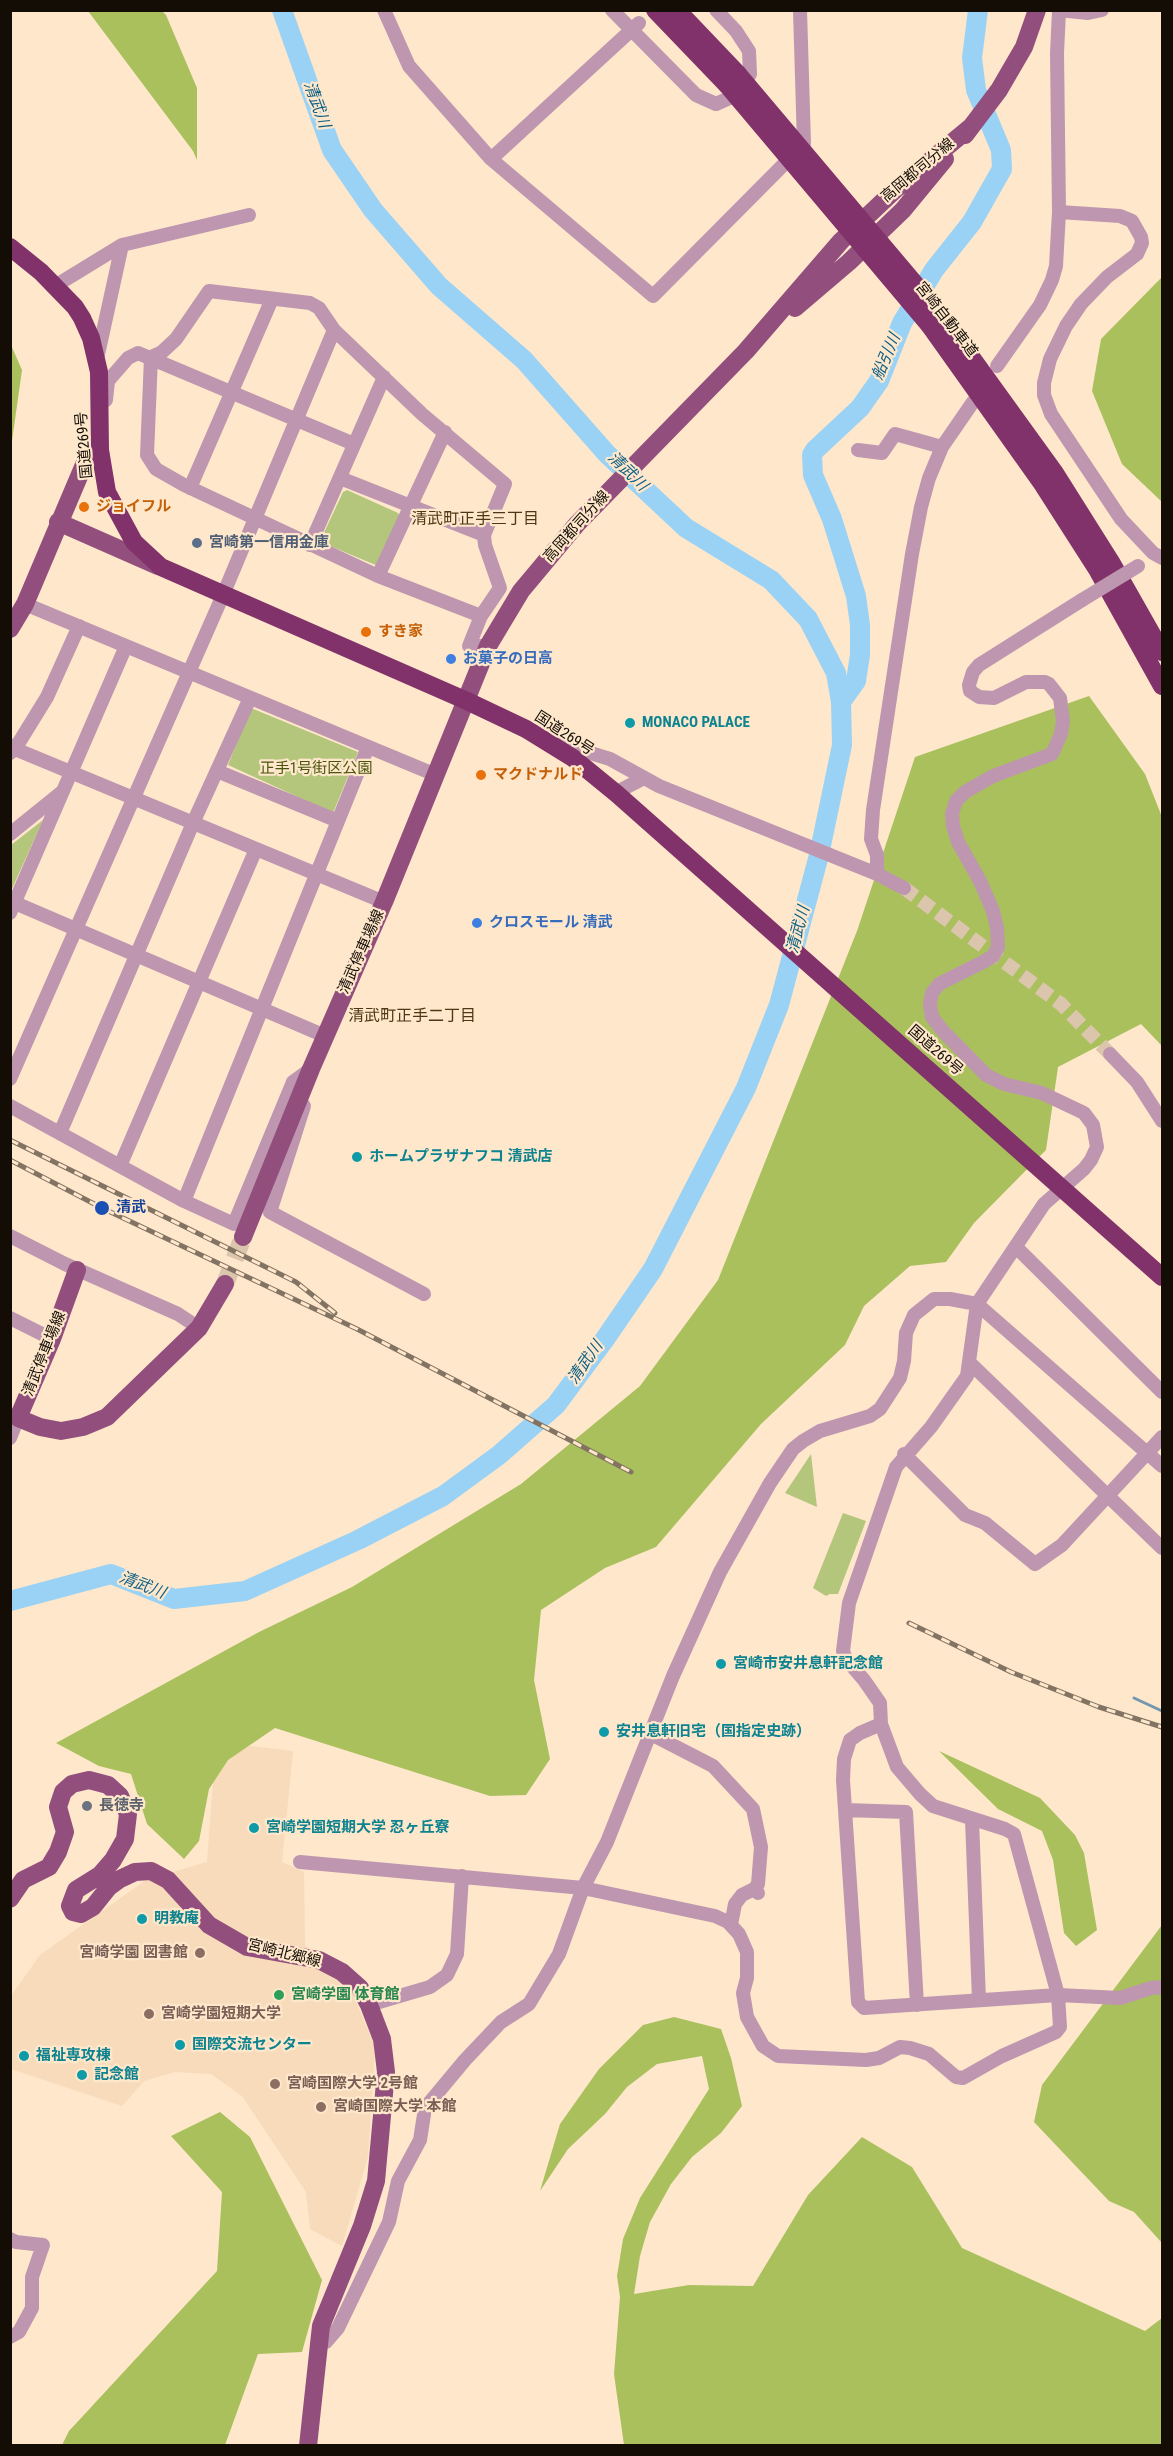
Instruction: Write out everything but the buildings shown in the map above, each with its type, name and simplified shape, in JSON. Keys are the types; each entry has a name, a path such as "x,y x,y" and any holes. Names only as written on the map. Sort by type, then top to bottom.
{"highway":[{"name":"宮崎自動車道","path":"655,10 733,80"},
{"name":"宮崎自動車道","path":"677,10 934,319 1055,473 1111,562 1162,652"},
{"name":"国道269号","path":"10,247 55,286 75,307 91,338 99,372 100,450 108,492 134,542 162,567 467,701 526,729 573,758 656,828 1162,1277"},
{"name":"宮崎自動車道","path":"934,319 1098,571 1162,686"}],"main road":[{"name":"高岡都司分線","path":"467,701 488,646 521,591 577,524 746,351 849,262 903,210 999,90 1024,47 1037,10"},
{"path":"10,629 25,604 86,460 100,450"},
{"path":"58,522 162,567"},
{"name":"清武停車場線","path":"243,1237 311,1069 384,902 467,701"},
{"name":"清武停車場線","path":"14,1416 52,1339 77,1270"},
{"path":"14,1416 40,1427 61,1431 83,1427 107,1417 199,1328 225,1284"},
{"name":"宮崎北郷線","path":"10,1899 23,1880 49,1867 58,1852 65,1832 58,1807 63,1792 72,1784 89,1779 108,1785 120,1796 128,1814 125,1839 113,1860 100,1875 76,1890 70,1906 73,1912 81,1914 93,1906 109,1887 120,1879 135,1872 151,1871 168,1880 209,1925 247,1947 319,1960 342,1972 360,1989 369,2005 382,2039 386,2072 376,2181 362,2226 321,2326 317,2344 308,2445"}],"street":[{"path":"384,10 410,66 491,159 653,297 804,144 800,10"},
{"path":"612,10 636,28 696,95 716,104 736,95 750,74 749,51 736,31 716,10"},
{"path":"996,366 1040,305 1056,266 1059,212 1057,53 1059,11 1088,13 1102,10"},
{"path":"491,159 636,28"},
{"path":"300,1862 583,1888 715,1916 731,1924 739,1934 747,1952 747,1978 743,1993 747,2017 763,2046 778,2056 866,2060 879,2058 900,2047 910,2048 929,2054 956,2077 963,2078 1002,2056 1056,2032 1060,2027 1058,1995 1014,1834 933,1806 920,1794 897,1767 881,1724 880,1703 846,1659 843,1651 849,1603 896,1467 904,1454 931,1427 967,1376 976,1304 1044,1204 1064,1188 1091,1160 1097,1147 1093,1125 1084,1113 1042,1092 1004,1084 986,1075 942,1030 932,1017 930,1004 932,993 939,984 993,956 998,947 993,911 953,826 952,814 956,801 965,792 993,776 1052,754 1061,734 1063,721 1060,698 1049,684 1026,681 994,698 979,697 970,692 969,685 973,672 979,665 1082,600 1158,556 1121,519 1051,414 1044,395 1044,383 1050,359 1066,326 1081,304 1107,277 1137,254 1142,243 1141,237 1132,221 1120,216 1059,212"},
{"path":"55,286 122,246 249,215"},
{"path":"96,361 122,246"},
{"path":"151,357 162,352 176,339 209,291 310,303 319,308 334,330 505,484 484,535 484,545 500,588 481,616 469,646 488,646"},
{"path":"190,488 272,299"},
{"path":"10,1079 223,595 334,330"},
{"path":"100,450 108,381 128,358 138,353 354,444"},
{"path":"151,357 147,455 156,469 190,488 378,576 481,616"},
{"path":"310,545 384,377"},
{"path":"877,874 877,855 871,839 884,732 919,517 929,478 942,447 973,402"},
{"path":"378,576 445,432"},
{"path":"858,450 882,453 895,434 942,447"},
{"path":"340,478 484,535"},
{"path":"25,604 436,775"},
{"path":"79,626 47,697 12,749 384,902"},
{"path":"126,646 13,908 76,929 325,1036"},
{"path":"60,1133 193,823 250,698"},
{"path":"526,729 563,745 610,759 659,786 862,870 877,874 904,888"},
{"path":"184,1201 368,747"},
{"path":"217,771 338,821"},
{"path":"617,794 644,778"},
{"path":"10,834 64,790"},
{"path":"120,1166 256,849"},
{"path":"1110,1054 1137,1082 1162,1121"},
{"path":"10,1106 184,1201 234,1224 292,1082 311,1069"},
{"path":"311,1069 308,1095 270,1212 424,1294"},
{"path":"10,1236 77,1270 178,1314 199,1328"},
{"path":"1016,1247 1162,1392"},
{"path":"317,2344 326,2342 338,2328 389,2222 398,2181 420,2140 425,2108 465,2060 501,2022 529,2004 559,1954 583,1888 607,1842 673,1676 720,1572 770,1483 793,1449 803,1440 820,1431 870,1416 879,1409 895,1388 903,1370 909,1323 927,1302 942,1298 976,1304 1162,1466"},
{"path":"10,1318 52,1339"},
{"path":"970,1363 1162,1548"},
{"path":"10,1438 14,1416"},
{"path":"904,1454 965,1515 984,1523 1035,1564 1062,1545 1162,1437"},
{"path":"881,1724 860,1732 850,1740 844,1759 843,1780 858,2002 864,2008 1058,1995 1120,1998 1151,1988 1162,1987"},
{"path":"651,1734 713,1766 753,1809 761,1847 758,1884 756,1891 741,1895 735,1904 731,1924"},
{"path":"845,1810 906,1812 917,2004"},
{"path":"972,1820 979,2000"},
{"path":"369,2005 430,1987 447,1975 457,1954 462,1876"},
{"path":"10,2239 16,2242 44,2245 32,2277 32,2308 19,2332 10,2337"}],"shaded area":[{"path":"216,1742 293,1751 282,1862 304,1872 305,1945 352,1993 375,2046 368,2157 342,2246 310,2229 306,2192 242,2096 211,2074 175,2072 144,2081 122,2106 11,2069 11,1996 40,1955 146,1880 207,1862"}],"green space":[{"path":"88,11 162,11 166,15 197,88 197,160 193,151"},
{"path":"1162,277 1162,502 1122,464 1092,391 1101,339"},
{"path":"11,345 22,370 11,448"},
{"path":"347,490 398,513 400,517 378,566 323,543 321,539 343,492"},
{"path":"1089,696 1145,774 1162,817 1162,1046 1141,1024 1058,1067 1046,1150 974,1223 946,1262 910,1266 864,1306 845,1345 761,1424 656,1547 605,1568 541,1610 534,1680 550,1759 526,1795 490,1796 275,1728 228,1760 209,1789 199,1841 184,1859 147,1824 131,1774 99,1766 56,1743 259,1632 352,1587 521,1484 640,1386 718,1280 857,931 915,757"},
{"name":"正手1号街区公園","path":"251,708 358,752 333,813 228,765"},
{"path":"43,820 11,891 11,845"},
{"path":"811,1454 817,1507 785,1493"},
{"path":"843,1513 866,1521 838,1594 826,1596 813,1588"},
{"path":"939,1751 1040,1798 1075,1835 1084,1853 1097,1930 1076,1946 1064,1933 1053,1860 1042,1831 998,1809"},
{"path":"1162,1925 1162,2243 1134,2212 1109,2201 1034,2122 1042,2085"},
{"path":"674,2017 721,2029 731,2058 742,2106 721,2133 692,2157 671,2184 650,2222 640,2256 634,2294 689,2285 753,2286 808,2195 862,2137 912,2167 962,2248 1145,2331 1162,2318 1162,2445 624,2445 614,2374 620,2297 617,2276 623,2239 640,2198 709,2089 702,2056 657,2064 627,2087 605,2114 568,2149 540,2191 560,2124 599,2069 643,2025"},
{"path":"220,2112 250,2137 322,2280 302,2352 258,2354 225,2445 62,2445 69,2431 217,2271 222,2192 171,2136"}],"waterway":[{"name":"清武川","path":"10,1601 111,1574 174,1599 245,1591 358,1540 443,1496 499,1455 556,1405 653,1269 746,1088 779,1005 819,855 842,745 841,702 836,673 808,619 771,580 686,528 607,454 524,360 439,286 373,210 332,150 282,10"},
{"name":"船引川","path":"841,702 856,681 860,655 860,625 856,596 832,519 813,475 812,455 860,408 879,381 902,323 934,270 972,222 1002,169 1001,150 976,90 972,58 978,10"},
{"path":"1134,1698 1162,1711"}],"tunnel":[{"path":"904,888 1061,1004 1110,1054"},
{"path":"225,1284 243,1237"}],"railway":[{"path":"10,1140 296,1282 335,1313"},
{"path":"10,1160 102,1208 357,1329 631,1472"},
{"path":"909,1623 1011,1672 1099,1707 1162,1727"}],"place":[{"name":"ジョイフル","path":"84,507"},
{"name":"宮崎第一信用金庫","path":"197,543"},
{"name":"すき家","path":"366,632"},
{"name":"お菓子の日高","path":"451,659"},
{"name":"MONACO PALACE","path":"630,723"},
{"name":"マクドナルド","path":"481,775"},
{"name":"クロスモール 清武","path":"477,923"},
{"name":"ホームプラザナフコ 清武店","path":"357,1157"},
{"name":"清武","path":"102,1208"},
{"name":"宮崎市安井息軒記念館","path":"721,1664"},
{"name":"安井息軒旧宅（国指定史跡）","path":"604,1732"},
{"name":"長徳寺","path":"87,1806"},
{"name":"宮崎学園短期大学 忍ヶ丘寮","path":"254,1828"},
{"name":"明教庵","path":"142,1919"},
{"name":"宮崎学園 図書館","path":"200,1953"},
{"name":"宮崎学園 体育館","path":"279,1995"},
{"name":"宮崎学園短期大学","path":"149,2014"},
{"name":"国際交流センター","path":"180,2045"},
{"name":"福祉専攻棟","path":"24,2056"},
{"name":"記念館","path":"82,2075"},
{"name":"宮崎国際大学 2号館","path":"275,2084"},
{"name":"宮崎国際大学 本館","path":"321,2107"}],"district":[{"name":"清武町正手三丁目","path":"475,520"},
{"name":"清武町正手二丁目","path":"412,1017"}]}
